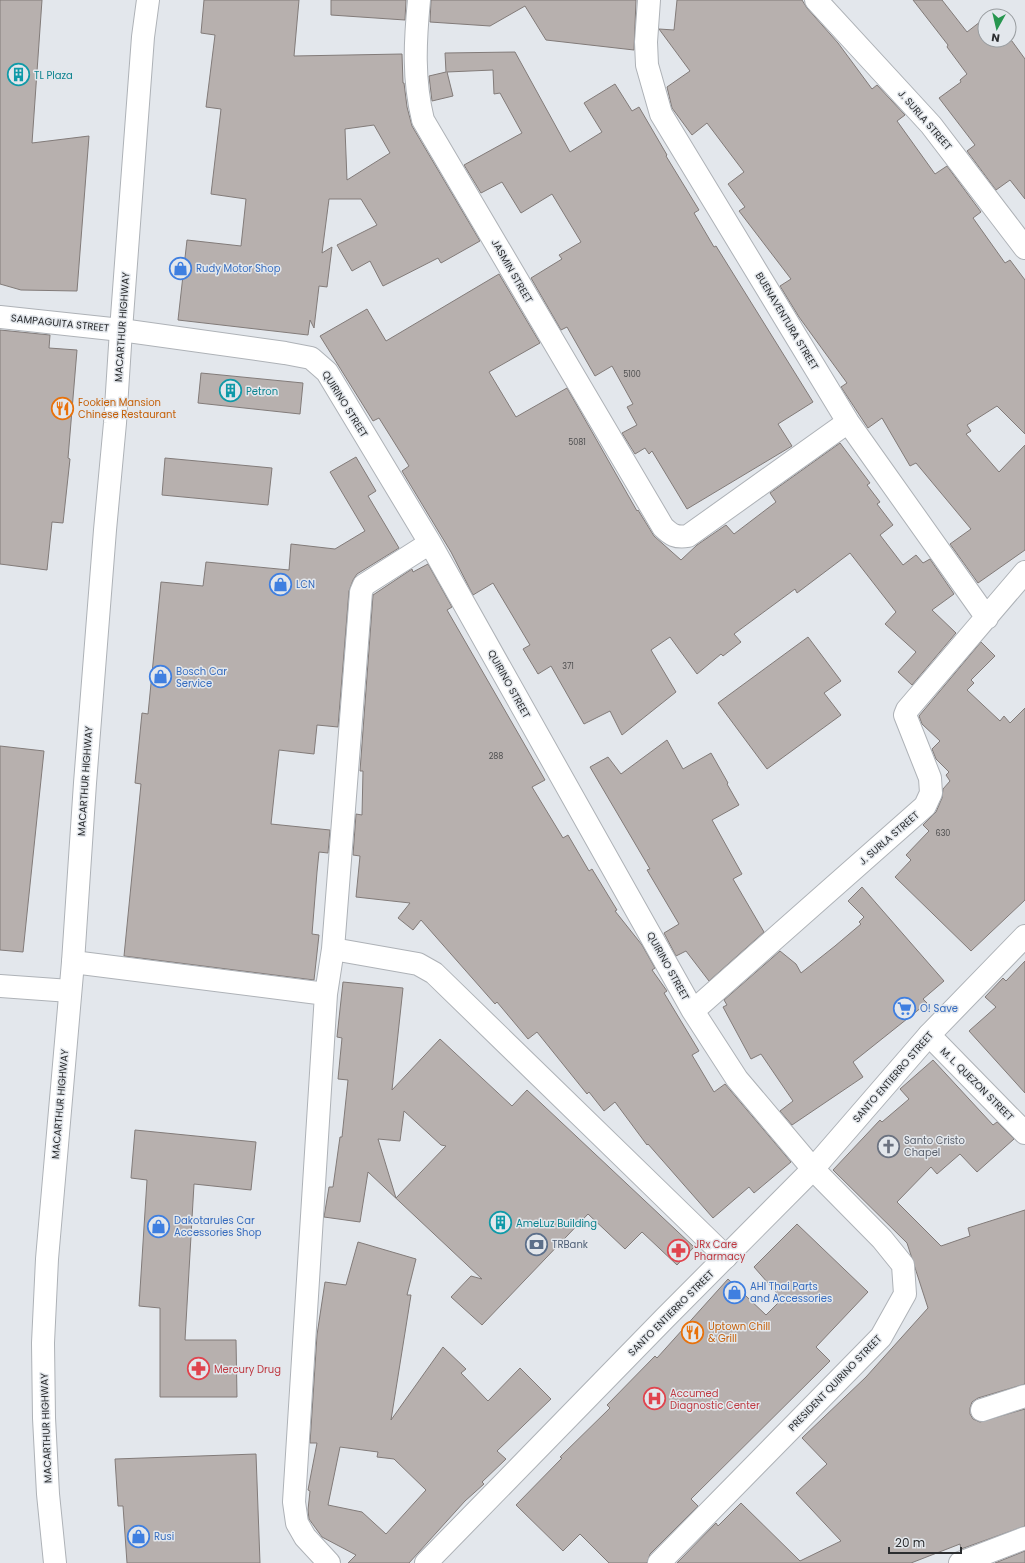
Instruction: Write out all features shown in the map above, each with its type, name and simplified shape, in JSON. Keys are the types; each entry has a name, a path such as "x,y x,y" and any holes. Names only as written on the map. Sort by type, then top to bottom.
{"main road":[{"name":"MACARTHUR HIGHWAY","path":"55,1563 48,1494 43,1343 52,1188 73,962 103,554 115,423 143,37 148,0"},
{"name":"JASMIN STREET","path":"419,0 414,43 417,96 423,120 663,527 673,536 680,538 688,536 848,422"},
{"name":"BUENAVENTURA STREET","path":"649,0 646,42 647,65 661,114 848,422 987,618"},
{"name":"J. SURLA STREET","path":"816,0 931,125 1025,248"},
{"name":"SAMPAGUITA STREET","path":"0,317 121,330"},
{"name":"QUIRINO STREET","path":"121,330 286,353 311,358 327,372 430,543 693,1011 737,1079 813,1169"},
{"path":"329,1563 305,1536 297,1523 294,1502 326,994 333,949 362,588 430,543"},
{"name":"J. SURLA STREET","path":"693,1011 925,806 931,793 930,778 905,715 907,710 1025,572"},
{"name":"SANTO ENTIERRO STREET","path":"426,1563 813,1169 929,1035 1025,936"},
{"path":"333,949 418,964 434,973 726,1257"},
{"path":"73,962 326,994"},
{"path":"0,986 70,991"},
{"name":"M. L. QUEZON STREET","path":"929,1035 1025,1132"},
{"name":"PRESIDENT QUIRINO STREET","path":"659,1563 881,1337 905,1294 903,1264 882,1239 813,1169"},
{"path":"982,1410 1025,1396"},
{"path":"960,1563 1025,1538"}],"building":[{"path":"0,0 42,0 32,143 89,136 77,291 21,290 0,284"},
{"path":"204,0 299,0 294,56 402,54 403,83 412,126 480,241 441,263 438,258 383,286 370,261 352,271 337,245 377,225 361,199 329,199 322,253 332,247 327,287 319,286 314,328 310,320 308,335 178,320 187,240 241,246 246,199 211,194 221,109 206,107 215,35 201,33","holes":["374,125 390,153 347,180 345,129"]},
{"path":"331,0 406,0 405,20 331,15"},
{"path":"431,0 636,0 634,50 546,40 525,6 490,26 430,22"},
{"path":"677,0 802,0 807,8 838,43 872,89 877,85 905,115 897,121 935,174 947,166 981,212 973,218 1005,263 1010,260 1025,280 1025,434 997,406 967,425 971,431 966,434 999,472 1025,445 1025,550 978,583 950,544 971,529 916,463 910,466 882,418 868,428 841,387 847,383 799,317 780,286 791,279 739,211 745,207 728,184 744,172 707,123 692,135 672,108 667,87 690,71 659,29 674,30"},
{"path":"913,0 942,0 967,32 977,24 977,48 1017,48 1025,59 1025,199 1010,180 996,190 967,151 975,145 939,98 961,82 960,80 967,74 947,47 948,45"},
{"path":"515,52 570,152 602,132 584,103 615,84 632,111 639,107 667,155 666,156 699,210 694,213 714,247 716,246 813,402 778,424 792,446 687,509 652,451 649,454 645,448 635,454 622,433 637,425 627,407 633,404 612,366 595,376 567,327 561,330 531,278 562,259 559,255 581,242 552,194 521,213 502,182 481,193 464,165 522,133 500,93 494,94 493,70 447,72 453,96 432,101 429,76 446,72 445,53"},
{"path":"499,274 540,343 489,372 516,417 567,388 637,511 638,510 654,536 681,560 697,545 726,525 734,534 776,502 770,493 840,443 870,483 867,485 880,502 877,504 893,525 880,535 903,565 916,555 923,563 930,559 954,594 932,610 956,633 912,685 898,672 916,652 885,624 896,612 850,553 797,593 795,589 734,634 741,642 723,656 721,654 697,674 670,637 651,650 676,692 622,735 610,711 584,724 551,666 538,674 523,649 530,645 493,583 473,595 451,552 402,471 409,466 379,418 373,421 320,336 367,309 386,341"},
{"path":"0,330 50,335 49,348 77,350 68,458 70,459 63,523 52,522 47,570 0,564"},
{"name":"Petron","path":"201,373 303,383 300,414 198,403"},
{"path":"356,457 376,491 368,496 399,548 357,574 353,580 349,591 338,727 317,725 314,754 279,750 271,824 330,830 328,853 319,852 312,934 319,935 314,980 124,956 141,784 135,783 142,713 148,714 161,582 203,586 206,562 289,570 291,544 335,549 365,531 330,472"},
{"path":"165,458 272,468 268,505 162,495"},
{"path":"428,564 452,607 447,610 545,780 532,787 563,838 568,835 589,871 592,869 617,910 615,911 642,945 655,968 652,970 667,991 664,993 699,1051 692,1055 714,1092 725,1084 791,1162 754,1193 749,1187 713,1218 648,1144 647,1145 615,1102 604,1111 589,1092 587,1094 537,1032 528,1039 497,1002 495,1004 421,920 413,930 398,918 410,903 356,897 360,856 353,855 356,814 362,815 363,771 360,771 373,595 412,569 413,572"},
{"path":"808,637 841,681 824,693 841,715 767,769 718,703"},
{"path":"981,642 995,656 971,680 974,683 967,690 1000,721 1004,716 1010,723 1025,708 1025,900 971,951 895,877 911,860 906,855 929,831 923,825 936,812 942,798 943,789 950,781 946,775 949,772 936,759 932,749 940,741 922,724 919,716"},
{"path":"667,740 683,769 711,753 728,783 727,784 739,805 712,820 742,874 733,879 764,932 709,981 686,951 676,956 664,933 679,924 647,870 650,869 590,767 608,757 621,774"},
{"path":"0,746 44,751 23,952 0,950"},
{"path":"862,887 944,981 923,999 927,1003 853,1062 863,1077 792,1125 780,1111 793,1101 761,1054 751,1059 723,1007 727,1005 724,1000 780,951 796,964 801,973 835,946 861,924 859,922 864,917 848,901"},
{"path":"1025,961 1025,1093 969,1031 996,1007 985,997 1003,978 1006,981"},
{"path":"343,982 403,988 392,1090 440,1039 512,1106 527,1090 694,1247 677,1265 642,1232 625,1249 588,1214 482,1325 451,1297 471,1276 482,1279 368,1172 360,1222 324,1217 329,1187 333,1187 340,1137 342,1137 348,1080 338,1079 342,1038 337,1037","holes":["404,1111 441,1145 446,1146 396,1198 378,1139 400,1141"]},
{"path":"933,1060 993,1125 997,1122 1014,1139 977,1172 960,1154 937,1174 931,1167 897,1202 941,1246 970,1236 968,1228 1025,1210 1025,1384 978,1398 972,1402 970,1414 973,1419 980,1422 1025,1409 1025,1526 961,1549 960,1544 911,1563 677,1563 716,1523 718,1526 741,1503 800,1561 841,1541 796,1493 827,1464 802,1438 866,1377 928,1308 907,1243 833,1170 880,1120 882,1122 909,1099 900,1089"},
{"path":"135,1130 256,1142 251,1190 194,1184 185,1340 236,1340 237,1397 160,1397 160,1308 139,1306 147,1180 131,1178"},
{"path":"797,1224 868,1292 816,1347 830,1361 691,1499 698,1506 650,1554 647,1563 609,1563 580,1534 563,1551 516,1505 562,1458 560,1457 610,1408 607,1405 655,1356 657,1358 728,1279 766,1315 782,1299 754,1267"},
{"path":"358,1242 416,1259 407,1295 411,1295 391,1420 443,1347 466,1369 461,1373 488,1401 520,1368 551,1399 497,1451 506,1459 482,1482 484,1484 465,1501 409,1563 348,1563 356,1555 322,1537 309,1519 308,1510 310,1491 308,1490 317,1443 310,1443 317,1335 325,1282 346,1285","holes":["340,1447 378,1452 377,1457 394,1459 426,1490 386,1534 362,1512 328,1505"]},
{"path":"256,1454 260,1563 127,1563 123,1506 118,1506 115,1459"},
{"path":"1025,1551 1025,1563 995,1563"}],"place":[{"name":"TL Plaza","path":"18,75"},
{"name":"Rudy Motor Shop","path":"180,268"},
{"name":"Petron","path":"231,391"},
{"name":"Fookien Mansion Chinese Restaurant","path":"62,408"},
{"name":"LCN","path":"280,584"},
{"name":"Bosch Car Service","path":"160,677"},
{"name":"O! Save","path":"905,1008"},
{"name":"Santo Cristo Chapel","path":"888,1146"},
{"name":"AmeLuz Building","path":"501,1223"},
{"name":"Dakotarules Car Accessories Shop","path":"158,1226"},
{"name":"TRBank","path":"537,1244"},
{"name":"JRx Care Pharmacy","path":"679,1250"},
{"name":"AHI Thai Parts and Accessories","path":"734,1292"},
{"name":"Uptown Chill & Grill","path":"692,1332"},
{"name":"Mercury Drug","path":"198,1369"},
{"name":"Accumed Diagnostic Center","path":"654,1399"},
{"name":"Rusi","path":"139,1536"}]}
